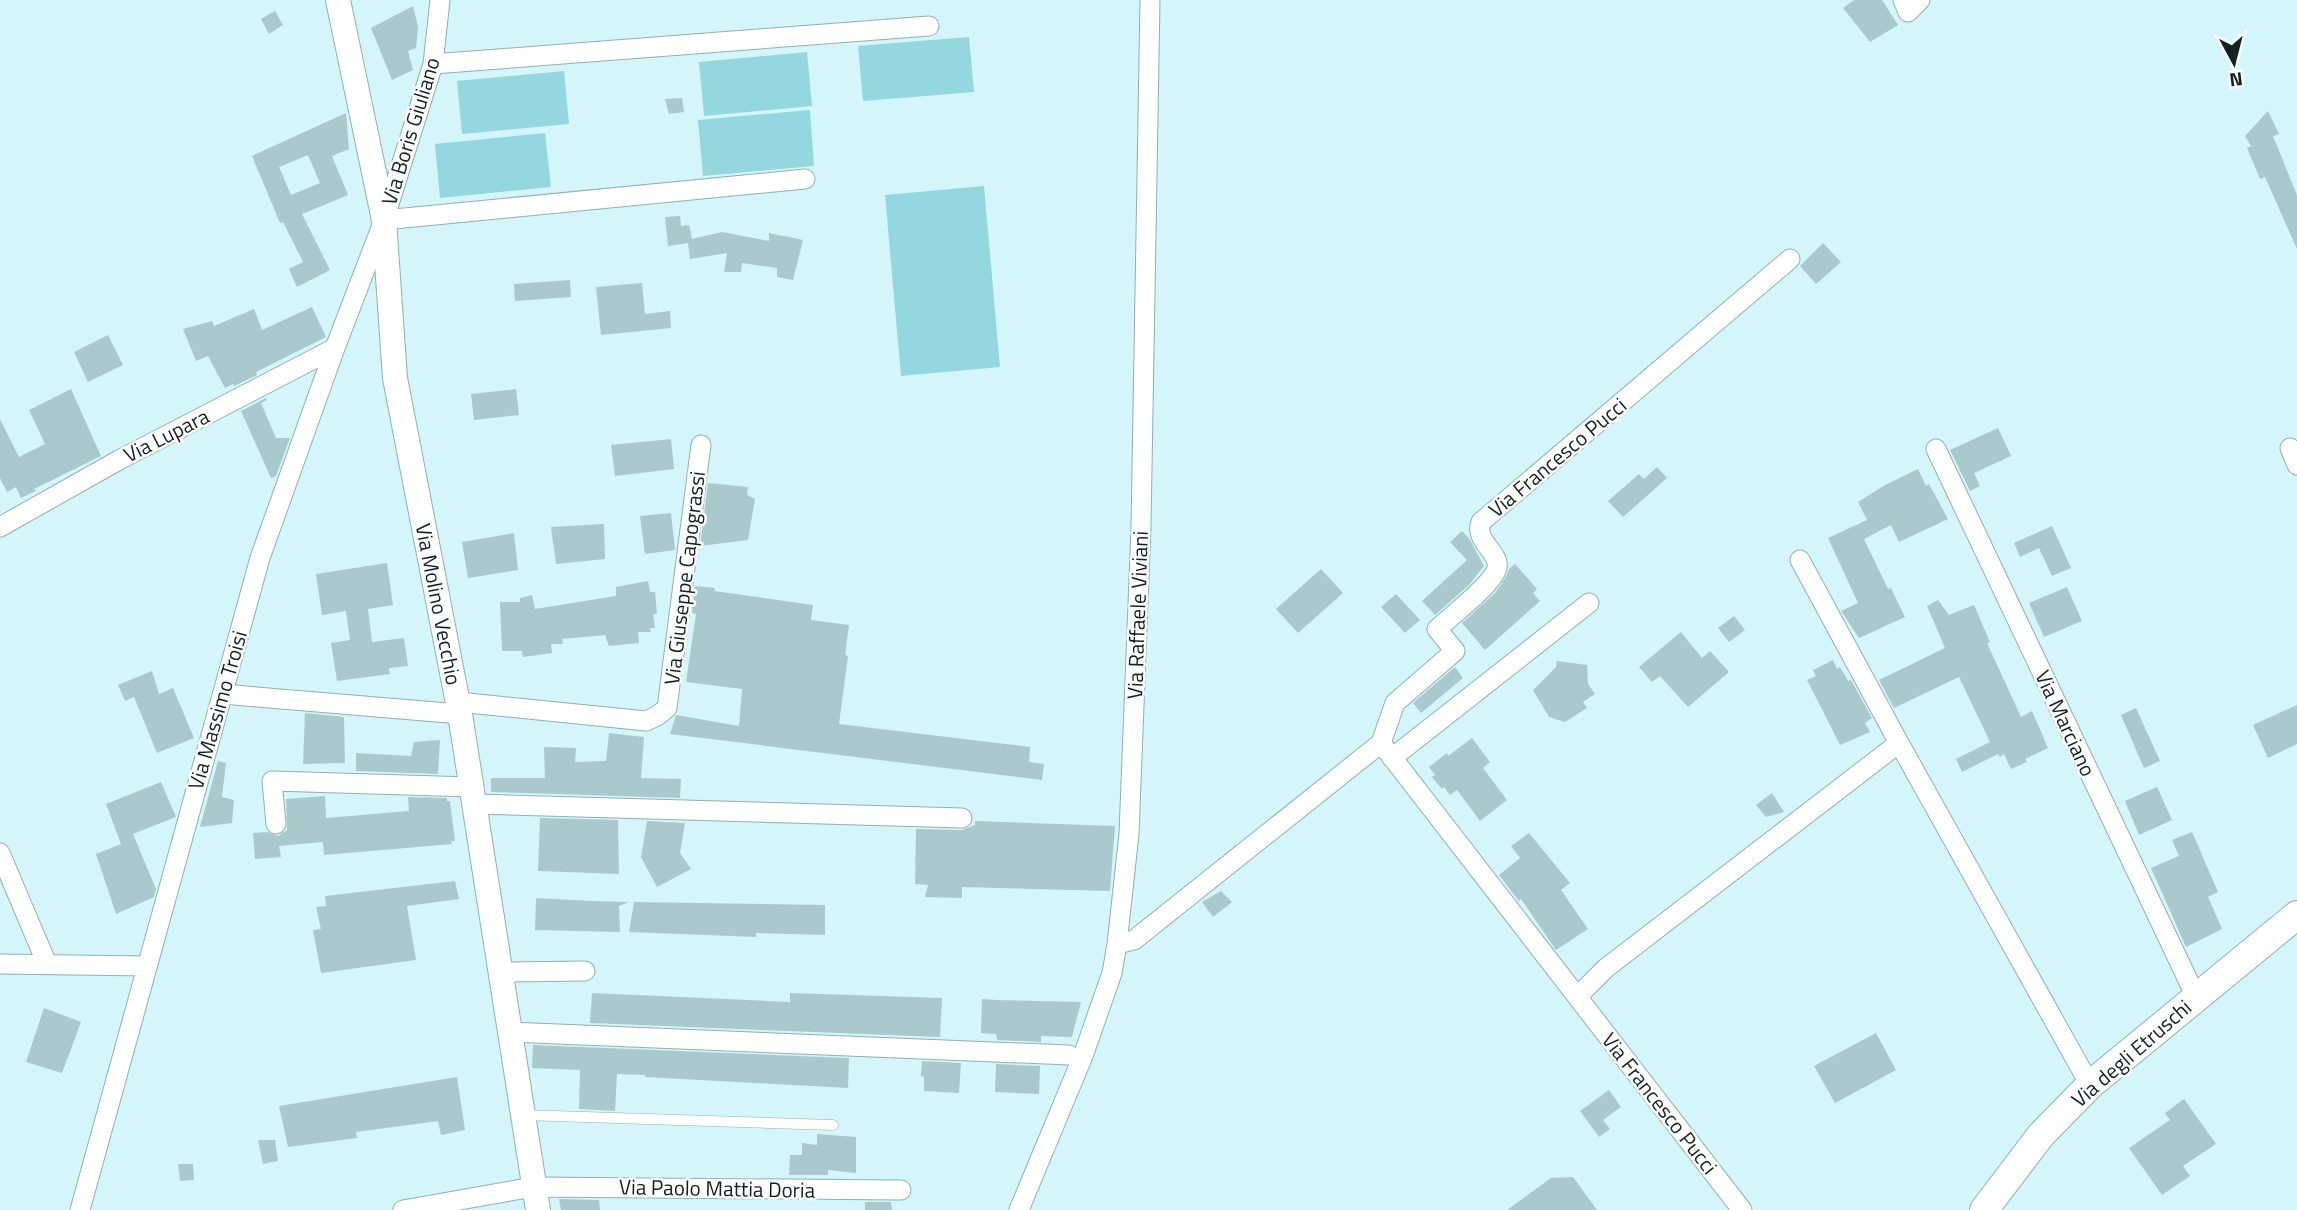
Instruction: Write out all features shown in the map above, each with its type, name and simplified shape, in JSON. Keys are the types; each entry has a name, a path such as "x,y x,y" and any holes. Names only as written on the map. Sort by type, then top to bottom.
{"main road":[{"name":"Via degli Etruschi","path":"1984,1210 2041,1135 2090,1085 2297,915"}],"street":[{"name":"Via Molino Vecchio","path":"338,0 384,220 395,378 459,708 535,1198"},
{"name":"Via Boris Giuliano","path":"384,220 433,64 440,0"},
{"name":"Via Raffaele Viviani","path":"1018,1210 1083,1056 1112,973 1129,834 1141,527 1150,0"},
{"path":"1903,0 1908,12 1920,0"},
{"path":"433,64 929,26"},
{"path":"384,220 805,179"},
{"name":"Via Massimo Troisi","path":"80,1210 260,558 384,220"},
{"name":"Via Francesco Pucci","path":"1742,1210 1387,751 1395,703 1455,651 1437,629 1486,584 1497,570 1497,562 1481,539 1481,522 1790,259"},
{"name":"Via Lupara","path":"0,527 119,460 335,348"},
{"name":"Via Giuseppe Capograssi","path":"459,708 646,721 667,708 701,445"},
{"name":"Via Marciano","path":"1936,449 2196,997"},
{"path":"1800,560 2090,1085"},
{"path":"1117,944 1134,940 1589,603"},
{"path":"233,695 459,708"},
{"path":"1578,996 1606,968 1899,743"},
{"path":"276,824 272,781 473,795 962,818"},
{"path":"0,853 47,964"},
{"path":"0,964 147,966"},
{"path":"500,972 584,971"},
{"path":"509,1032 1069,1055"},
{"name":"Via Paolo Mattia Doria","path":"403,1210 535,1198 901,1190"}],"lane":[{"path":"522,1115 833,1125"}],"shaded area":[{"path":"969,37 974,92 863,101 858,46"},
{"path":"807,52 812,106 704,116 699,62"},
{"path":"564,71 569,124 462,134 457,81"},
{"path":"810,110 814,166 703,176 698,120"},
{"path":"545,133 551,187 440,198 435,144"},
{"path":"984,186 1000,367 901,376 885,195"}],"building":[{"path":"1854,0 1882,0 1898,25 1870,42 1843,8"},
{"path":"413,6 418,27 416,48 408,51 413,70 392,80 371,28"},
{"path":"275,11 283,25 269,34 261,19"},
{"path":"682,98 684,112 669,114 665,99"},
{"path":"2268,111 2279,134 2273,136 2297,195 2297,249 2265,177 2260,179 2247,148 2251,146 2245,136"},
{"path":"346,113 349,149 332,156 348,195 302,214 330,270 297,287 289,269 303,262 283,222 280,223 252,156","holes":["308,155 320,183 291,195 279,167"]},
{"path":"680,216 681,226 689,225 692,239 722,232 769,241 769,233 803,240 793,280 777,277 777,268 742,263 741,272 724,272 727,253 690,259 688,243 668,246 665,217"},
{"path":"1823,243 1841,262 1816,284 1800,266"},
{"path":"570,280 571,297 515,301 514,284"},
{"path":"642,283 645,314 670,311 671,328 601,335 596,287"},
{"path":"312,307 326,337 256,372 257,375 225,388 208,356 196,361 183,329 212,321 214,326 254,309 262,330"},
{"path":"108,335 123,365 88,382 74,352"},
{"path":"71,389 101,456 21,498 16,487 7,492 0,478 0,419 19,457 45,444 29,410"},
{"path":"516,389 519,415 474,420 471,394"},
{"path":"266,398 267,400 261,403 276,438 290,438 276,476 271,478 241,411"},
{"path":"1998,428 2011,456 1974,473 1980,486 1970,491 1950,450"},
{"path":"671,439 674,469 615,476 611,445"},
{"path":"1657,467 1667,478 1623,517 1608,501 1639,474 1644,479"},
{"path":"1918,469 1948,519 1899,542 1891,525 1864,539 1905,617 1859,638 1841,611 1858,603 1828,538 1867,520 1858,502"},
{"path":"708,483 748,487 747,495 755,499 748,540 700,546"},
{"path":"671,513 675,550 645,554 640,516"},
{"path":"604,524 605,559 556,564 551,527"},
{"path":"2052,526 2071,568 2052,576 2039,548 2020,557 2014,543"},
{"path":"1462,531 1469,538 1484,566 1469,585 1435,615 1422,601 1467,560 1450,542"},
{"path":"514,533 518,570 468,578 462,542"},
{"path":"387,563 393,605 368,609 372,642 404,638 408,666 389,668 390,674 337,681 331,643 350,640 346,611 322,615 316,574"},
{"path":"1515,564 1537,589 1533,593 1540,601 1485,650 1462,623 1495,593 1509,569"},
{"path":"1321,569 1343,593 1298,633 1276,609"},
{"path":"648,581 650,592 655,592 655,628 650,628 651,632 638,632 639,643 609,646 605,635 562,639 563,644 551,644 552,653 523,657 522,651 502,651 500,602 520,602 520,598 532,595 535,609 616,596 616,587"},
{"path":"695,586 813,605 811,620 849,625 845,655 848,656 839,724 1030,747 1029,762 1044,764 1042,780 670,734 676,715 739,726 742,689 686,682 696,614 692,613"},
{"path":"2067,587 2082,621 2044,637 2029,603"},
{"path":"1396,594 1420,620 1405,633 1381,607"},
{"path":"1938,600 1949,615 1974,605 1990,642 1987,643 2021,717 2032,711 2048,748 2025,759 2027,762 2011,769 2004,754 2000,757 1998,754 1962,772 1956,759 1990,742 1959,677 1894,708 1879,680 1945,648 1927,606"},
{"path":"1734,616 1745,630 1729,642 1718,628"},
{"path":"1681,632 1702,658 1710,651 1729,672 1688,707 1660,676 1652,682 1639,667"},
{"path":"1833,660 1837,669 1840,667 1848,681 1851,680 1872,718 1865,723 1870,732 1840,745 1807,680 1816,676 1813,670"},
{"path":"1557,661 1587,665 1588,684 1595,694 1583,702 1587,708 1565,722 1549,717 1533,690 1556,667"},
{"path":"1455,667 1463,678 1421,713 1413,703"},
{"path":"152,671 159,694 173,688 194,738 157,753 134,697 125,701 118,685"},
{"path":"2297,705 2297,744 2268,758 2253,725"},
{"path":"2136,708 2160,761 2144,768 2121,715"},
{"path":"305,713 344,717 345,763 303,764"},
{"path":"609,733 644,737 641,778 681,779 680,798 491,792 491,778 545,778 544,747 576,748 575,762 606,761"},
{"path":"1472,738 1490,762 1483,768 1507,800 1480,821 1457,790 1450,795 1444,787 1442,789 1432,777 1435,775 1429,767"},
{"path":"440,740 438,774 356,771 356,753 411,756 414,742"},
{"path":"218,761 226,763 222,797 234,800 232,823 200,827"},
{"path":"161,782 176,817 133,834 156,889 154,897 116,914 96,854 121,844 106,804"},
{"path":"2157,787 2172,820 2139,835 2125,801"},
{"path":"1772,793 1784,812 1766,817 1756,805"},
{"path":"325,796 326,818 409,811 408,797 447,798 447,801 450,801 455,841 451,841 452,844 324,855 323,842 279,846 281,857 255,859 253,833 267,832 278,836 287,830 286,799"},
{"path":"540,818 618,820 619,874 538,871"},
{"path":"647,821 685,823 680,853 691,869 657,887 641,857"},
{"path":"975,821 1115,826 1110,891 962,887 962,898 925,897 928,885 915,884 916,829 962,830 975,825"},
{"path":"2192,832 2218,892 2208,897 2222,929 2186,947 2151,868 2179,856 2172,840"},
{"path":"1529,833 1570,883 1561,890 1588,929 1556,950 1521,899 1519,901 1499,875 1520,858 1511,846"},
{"path":"455,881 459,899 407,906 416,960 321,973 313,930 321,929 316,907 326,906 325,896"},
{"path":"1221,891 1232,902 1213,917 1202,902"},
{"path":"536,898 629,902 619,906 620,932 535,930"},
{"path":"634,902 825,905 825,935 756,933 756,937 629,932"},
{"path":"592,993 790,1002 790,993 942,998 940,1037 590,1023"},
{"path":"982,999 1081,1002 1072,1037 1041,1036 1041,1042 997,1040 996,1034 981,1033"},
{"path":"44,1008 81,1022 62,1073 26,1062"},
{"path":"1876,1033 1896,1070 1835,1103 1814,1066"},
{"path":"533,1045 849,1058 848,1088 617,1074 615,1111 579,1109 580,1070 532,1068"},
{"path":"922,1061 961,1063 959,1093 924,1091"},
{"path":"996,1064 1040,1066 1039,1094 995,1092"},
{"path":"457,1077 465,1130 441,1135 438,1121 356,1132 357,1138 288,1147 279,1106"},
{"path":"1609,1090 1621,1107 1603,1120 1610,1129 1599,1137 1580,1111"},
{"path":"2184,1099 2216,1144 2183,1166 2190,1176 2162,1195 2129,1148 2170,1120 2165,1113"},
{"path":"817,1134 856,1137 856,1173 828,1170 828,1175 789,1175 790,1155 802,1155 802,1143 817,1145"},
{"path":"258,1140 275,1140 278,1161 263,1164"},
{"path":"178,1164 193,1164 194,1180 180,1181"},
{"path":"1573,1177 1597,1210 1507,1210 1551,1178"},
{"path":"559,1199 599,1200 600,1210 561,1210"},
{"path":"865,1202 891,1202 892,1210 865,1210"}]}
